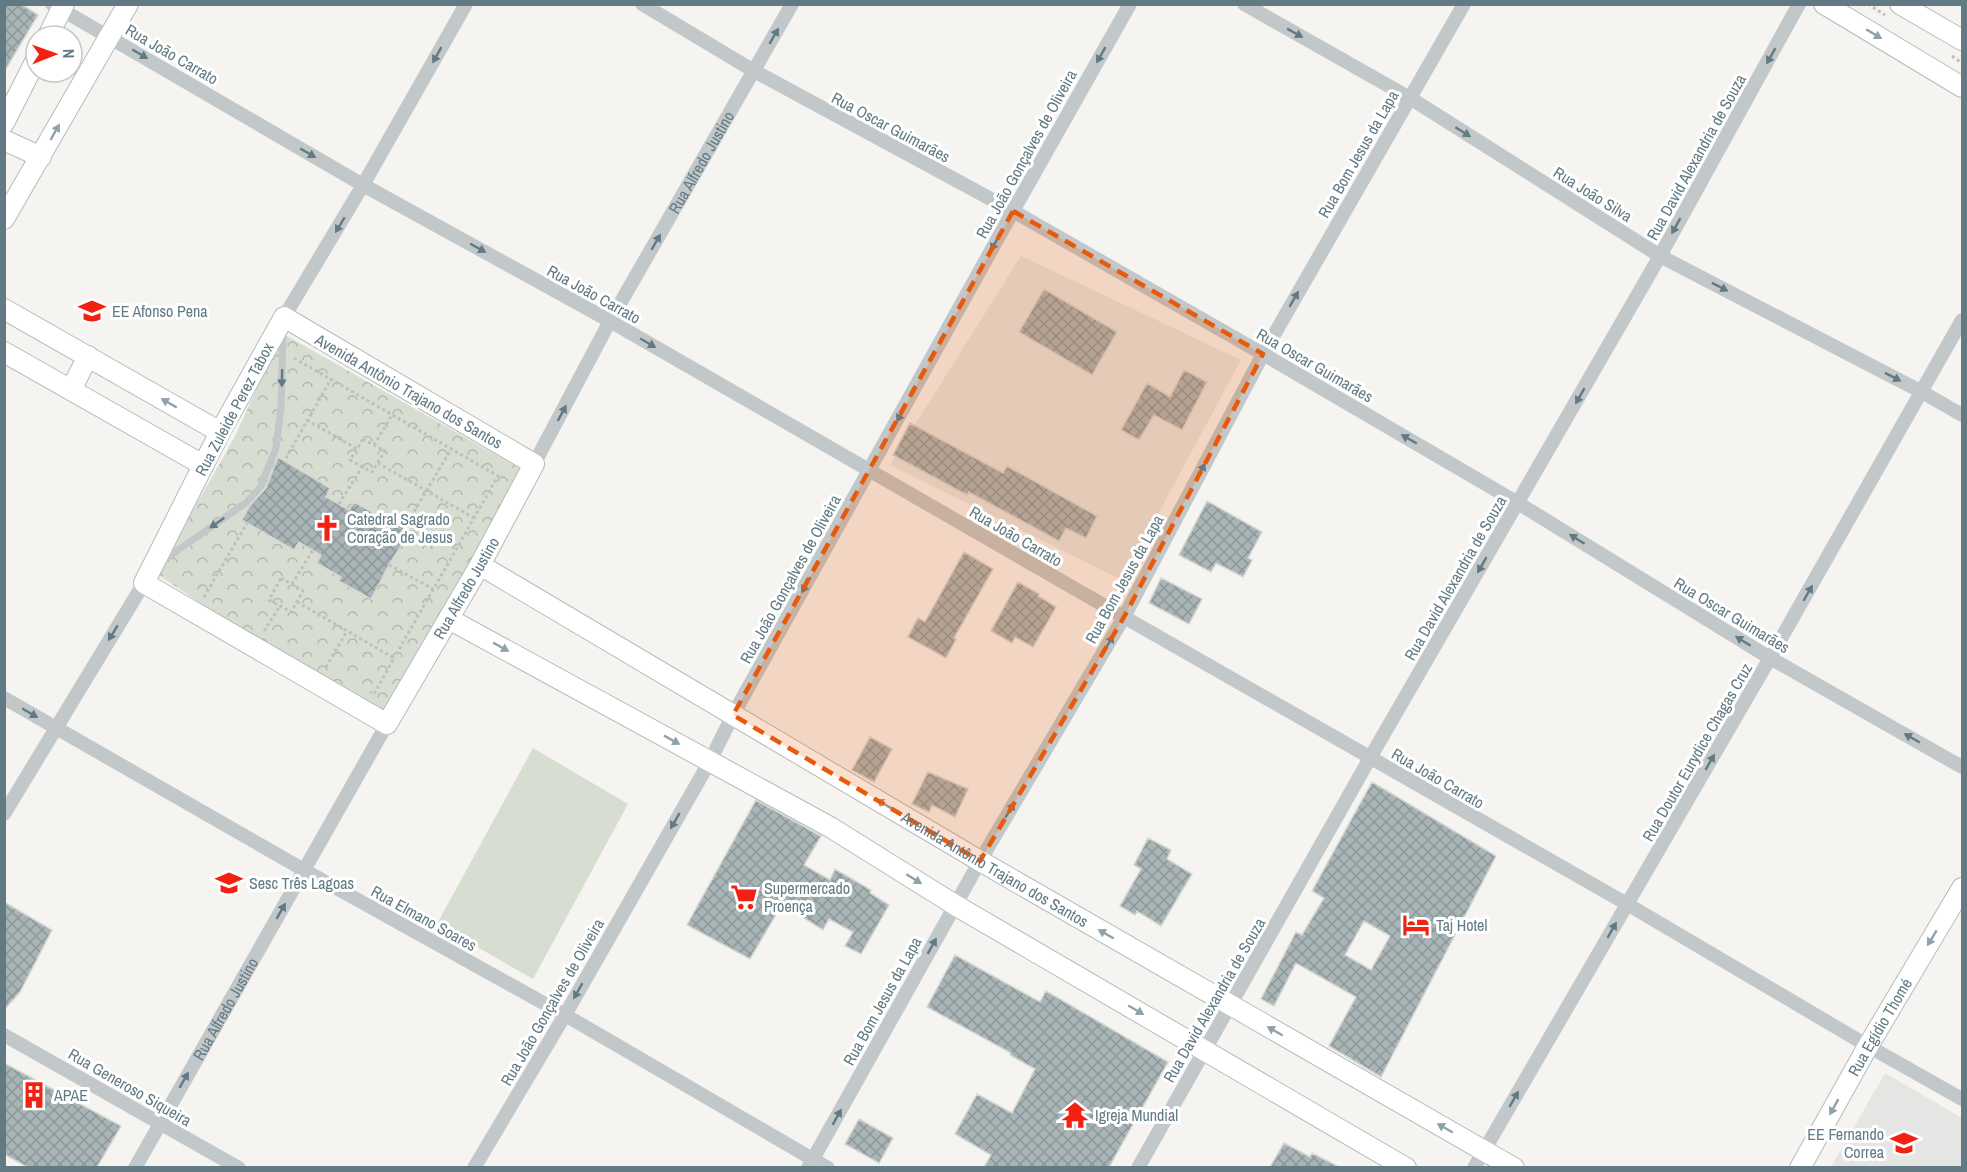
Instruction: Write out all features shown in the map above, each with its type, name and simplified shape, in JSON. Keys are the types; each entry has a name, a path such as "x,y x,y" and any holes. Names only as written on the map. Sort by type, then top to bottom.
{"main road":[{"path":"4,219 128,4"},
{"path":"1824,4 1962,87"},
{"path":"1900,4 1962,40"},
{"path":"52,24 59,6"},
{"path":"4,123 24,84"},
{"path":"4,140 41,157"},
{"path":"4,309 220,432"},
{"name":"Rua Zuleide Perez Tabox","path":"149,575 220,432 283,318"},
{"name":"Avenida Antônio Trajano dos Santos","path":"283,318 534,464"},
{"path":"4,352 203,465"},
{"path":"70,390 88,356"},
{"name":"Rua Alfredo Justino","path":"387,724 480,565 534,464"},
{"name":"Avenida Antônio Trajano dos Santos","path":"480,565 980,861 1514,1167"},
{"path":"149,575 387,724"},
{"path":"449,619 830,827 955,905 1406,1167"},
{"name":"Rua Egídio Thomé","path":"1800,1167 1868,1046 1962,888"}],"street":[{"name":"Rua Zuleide Perez Tabox","path":"283,318 363,186 466,4"},
{"name":"Rua Oscar Guimarães","path":"642,4 754,71 1013,211 1263,354 1518,503 1770,658 1962,768"},
{"name":"Rua Alfredo Justino","path":"534,464 610,321 792,4"},
{"name":"Rua João Gonçalves de Oliveira","path":"474,1167 565,1015 710,761 733,715 1130,4"},
{"name":"Rua João Silva","path":"1244,4 1410,98 1660,256 1922,392 1962,416"},
{"name":"Rua Bom Jesus da Lapa","path":"810,1163 980,861 1124,617 1263,354 1464,4"},
{"name":"Rua David Alexandria de Souza","path":"1138,1167 1660,256 1799,4"},
{"name":"Rua João Carrato","path":"59,6 363,186 610,321 1370,759 1627,904 1962,1099"},
{"name":"Rua Doutor Eurydice Chagas Cruz","path":"1474,1167 1770,658 1962,320"},
{"name":"Rua Zuleide Perez Tabox","path":"4,814 149,575"},
{"name":"Rua Elmano Soares","path":"4,698 304,870 565,1015 810,1163 828,1167"},
{"name":"Rua Alfredo Justino","path":"135,1167 387,724"},
{"name":"Rua Generoso Siqueira","path":"4,1035 239,1167"}],"lane":[{"path":"149,575 247,502 261,486 276,448 281,407 283,318"}],"path":[{"path":"289,355 498,476 374,694 364,689"},
{"path":"284,461 331,380"},
{"path":"374,445 392,415"},
{"path":"308,420 357,449"},
{"path":"363,439 374,445 385,451 372,472 350,460 363,439"},
{"path":"405,527 451,449"},
{"path":"378,463 474,518"},
{"path":"339,504 362,467"},
{"path":"196,592 204,597 247,523"},
{"path":"292,584 313,550"},
{"path":"389,565 433,589"},
{"path":"281,578 303,591 297,602 291,612 269,600 281,578"},
{"path":"297,602 394,658"},
{"path":"255,626 265,632 280,606"},
{"path":"326,667 347,631"}],"highlighted area":[{"path":"1013,211 1263,354 1124,617 980,861 733,715"}],"shaded area":[{"path":"1021,256 1241,360 1152,525 1120,579 890,465"},
{"name":"EE Fernando Correa","path":"1885,1073 1962,1118 1962,1167 1831,1167"}],"green space":[{"path":"282,333 524,471 381,721 155,573 236,434"},
{"path":"533,748 628,804 533,979 437,924"}],"building":[{"path":"4,4 21,4 38,15 33,24 24,24 24,38 4,72"},
{"path":"1044,289 1117,332 1092,375 1019,332"},
{"path":"1184,370 1207,382 1182,430 1154,415 1139,440 1121,430 1147,383 1170,397"},
{"path":"910,423 1003,473 1007,466 1097,516 1086,538 1066,528 1059,541 969,492 967,495 893,455"},
{"name":"Catedral Sagrado Coração de Jesus","path":"278,457 330,488 326,497 349,510 354,502 379,516 381,512 411,530 371,599 339,581 341,577 317,563 321,555 299,542 294,550 242,520 249,507 266,488"},
{"path":"1207,501 1262,532 1248,558 1252,560 1243,577 1216,563 1211,572 1179,555"},
{"path":"964,552 993,569 954,638 956,639 946,658 908,637 918,618 925,622"},
{"path":"1161,578 1202,599 1189,624 1149,603"},
{"path":"1018,582 1056,607 1033,647 1015,637 1012,643 991,631"},
{"path":"870,737 892,749 874,782 852,770"},
{"path":"928,772 968,789 955,817 932,805 929,812 912,804"},
{"name":"Taj Hotel","path":"1372,782 1496,856 1381,1077 1329,1046 1356,997 1296,963 1274,1006 1261,999 1296,932 1302,935 1324,898 1312,891","holes":["1364,921 1390,936 1371,970 1345,955"]},
{"name":"Supermercado Proença","path":"756,800 821,836 804,865 830,880 835,869 871,890 870,893 889,905 861,954 845,946 853,932 829,919 823,930 782,904 750,959 687,925"},
{"path":"1148,838 1171,850 1167,859 1192,874 1161,926 1137,911 1135,915 1120,906 1141,869 1134,865"},
{"path":"4,902 52,930 20,992 4,1010"},
{"name":"Igreja Mundial","path":"955,955 1040,1002 1046,991 1168,1062 1109,1167 984,1167 991,1155 955,1134 977,1094 1012,1113 1035,1069 1010,1055 1011,1053 927,1007"},
{"name":"APAE","path":"4,1063 121,1126 97,1167 27,1167 4,1154"},
{"path":"859,1119 893,1138 879,1163 845,1144"},
{"path":"1284,1143 1310,1157 1312,1153 1339,1167 1270,1167"}],"place":[{"name":"EE Afonso Pena","path":"92,311"},
{"name":"Catedral Sagrado Coração de Jesus","path":"327,528"},
{"name":"Sesc Três Lagoas","path":"229,883"},
{"name":"Supermercado Proença","path":"744,897"},
{"name":"Taj Hotel","path":"1416,925"},
{"name":"APAE","path":"34,1095"},
{"name":"Igreja Mundial","path":"1075,1115"},
{"name":"EE Fernando Correa","path":"1904,1143"}]}
